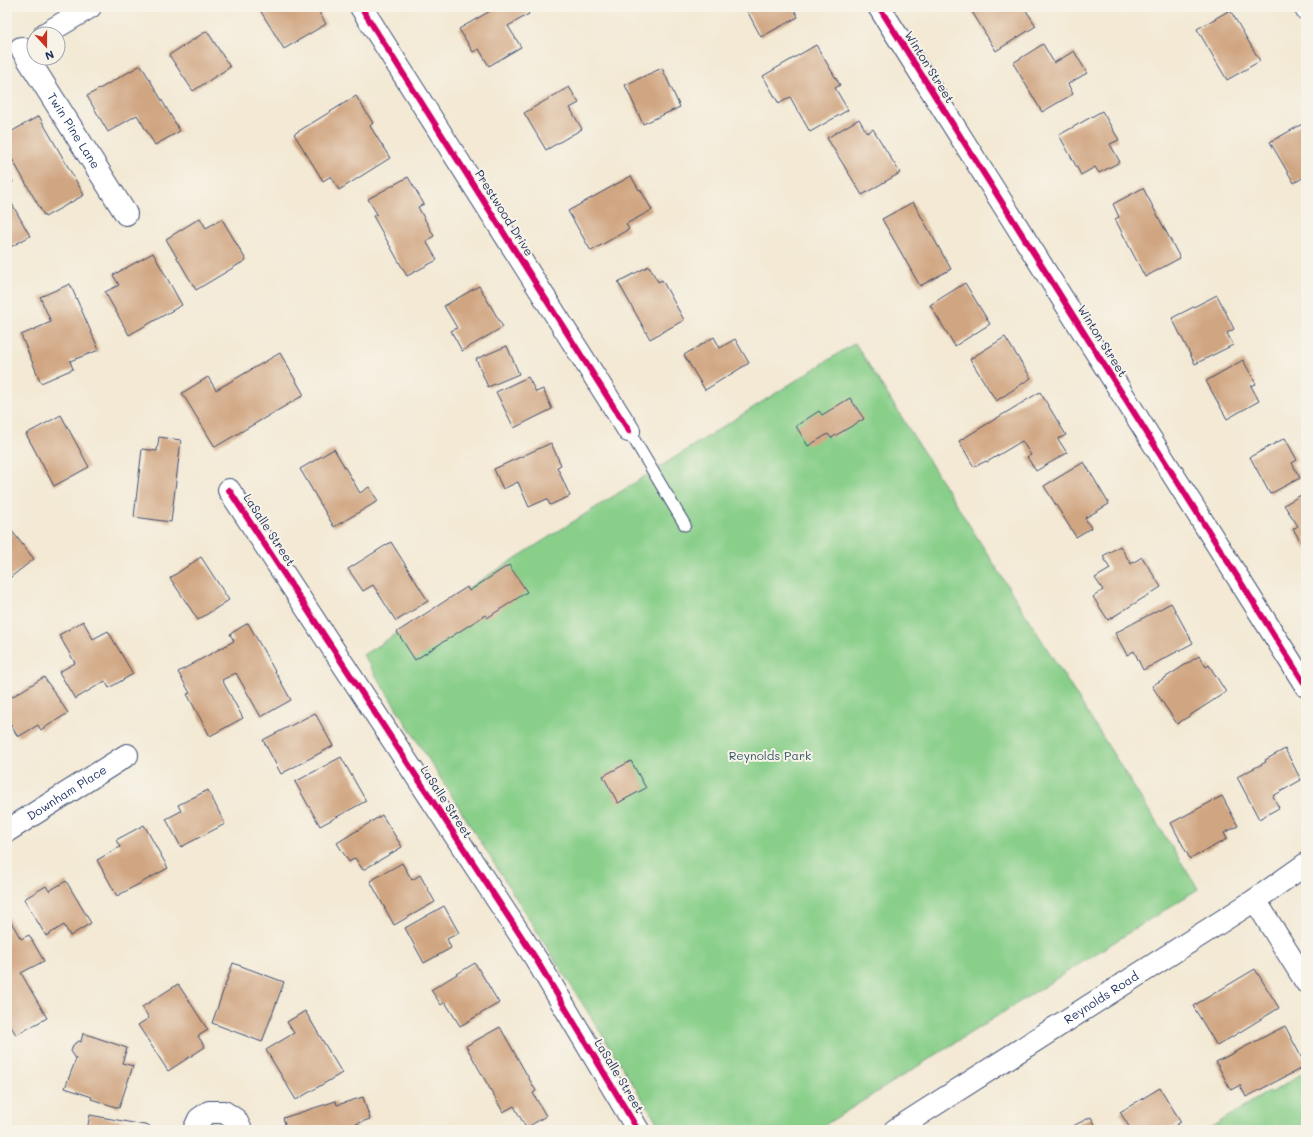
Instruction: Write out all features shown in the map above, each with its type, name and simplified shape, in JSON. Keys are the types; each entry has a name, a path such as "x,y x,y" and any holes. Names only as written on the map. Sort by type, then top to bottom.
{"street":[{"path":"58,26 90,7"},
{"name":"Prestwood Drive","path":"361,7 629,431"},
{"name":"Winton Street","path":"879,7 1306,686"},
{"name":"Twin Pine Lane","path":"21,49 126,214"},
{"name":"LaSalle Street","path":"230,490 536,959 638,1130"},
{"name":"Downham Place","path":"7,831 127,755"},
{"name":"Reynolds Road","path":"896,1130 1255,900 1306,864"},
{"path":"1255,900 1306,982"},
{"path":"194,1130 199,1119 209,1112 224,1112 236,1120 241,1130"}],"lane":[{"path":"629,431 685,526"}],"green space":[{"name":"Reynolds Park","path":"855,343 1198,889 817,1130 662,1130 363,655"},
{"path":"1306,1071 1306,1130 1207,1130 1269,1091 1271,1093"}],"building":[{"path":"258,7 316,7 326,24 284,49"},
{"path":"497,7 525,7 529,14 508,26 521,47 489,66 479,49 473,52 459,29"},
{"path":"745,7 793,7 798,17 761,37"},
{"path":"976,7 1024,7 1036,26 996,51 971,10"},
{"path":"1230,10 1260,61 1227,80 1197,29"},
{"path":"207,31 230,67 193,91 169,55"},
{"path":"1043,44 1054,63 1074,51 1087,73 1068,84 1073,94 1042,112 1013,63"},
{"path":"816,45 840,85 835,88 848,110 810,132 790,97 779,104 763,76"},
{"path":"141,65 180,131 155,145 137,115 108,132 87,96"},
{"path":"662,68 680,107 643,124 625,85"},
{"path":"569,87 579,103 570,108 582,129 546,150 524,113"},
{"path":"356,96 373,123 370,126 390,158 339,190 331,176 323,181 294,134"},
{"path":"1102,111 1119,140 1110,144 1120,162 1099,173 1095,167 1081,175 1059,135"},
{"path":"39,116 84,195 45,217 7,150 7,134"},
{"path":"859,119 867,133 873,129 900,173 862,195 827,138"},
{"path":"1306,122 1306,176 1294,183 1270,142"},
{"path":"7,171 13,182 7,185"},
{"path":"631,176 652,210 626,224 629,229 591,251 568,211"},
{"path":"408,177 424,204 418,207 434,236 426,241 437,260 407,276 373,216 377,214 368,199"},
{"path":"1143,188 1180,258 1145,277 1115,219 1119,217 1113,204"},
{"path":"7,195 30,236 7,249"},
{"path":"913,202 951,269 920,286 882,219"},
{"path":"200,218 206,228 222,219 246,260 196,290 166,239"},
{"path":"153,253 182,305 129,335 105,292 119,285 113,275"},
{"path":"649,266 658,282 662,280 684,320 650,339 618,282"},
{"path":"965,283 990,324 955,346 930,305"},
{"path":"70,284 99,350 70,361 73,369 41,383 21,335 51,322 40,297"},
{"path":"479,286 503,327 462,351 451,331 457,328 444,306"},
{"path":"1217,295 1234,329 1227,333 1233,345 1195,364 1172,318"},
{"path":"714,337 720,348 735,339 749,363 705,390 684,355"},
{"path":"1005,337 1031,378 996,401 970,359"},
{"path":"507,346 519,374 488,387 476,359"},
{"path":"280,353 304,395 215,447 182,393 208,377 216,390"},
{"path":"1243,360 1256,384 1251,386 1259,401 1227,419 1206,381"},
{"path":"528,377 536,392 543,389 552,409 514,428 496,392"},
{"path":"1040,392 1066,435 1058,439 1067,453 1036,471 1027,457 1031,455 1022,441 987,462 986,461 974,467 959,441"},
{"path":"850,398 864,419 831,438 828,434 808,446 796,426 819,411 822,415"},
{"path":"61,415 89,467 54,486 26,434"},
{"path":"159,437 181,440 171,522 134,517 142,449 157,451"},
{"path":"1285,438 1297,460 1292,463 1300,478 1270,494 1250,457"},
{"path":"551,443 561,465 557,467 570,496 550,505 547,499 529,507 518,482 503,489 494,469"},
{"path":"334,449 360,493 369,487 378,501 334,527 300,469"},
{"path":"1084,462 1109,504 1085,518 1091,528 1076,537 1044,486"},
{"path":"1306,492 1306,550 1293,529 1298,526 1284,505"},
{"path":"7,525 34,559 7,580"},
{"path":"391,542 428,601 396,621 373,585 363,591 348,569"},
{"path":"1120,546 1131,564 1142,557 1161,587 1108,620 1093,597 1103,590 1095,578 1110,569 1103,556"},
{"path":"201,557 229,600 198,620 170,578"},
{"path":"509,565 527,592 487,618 485,615 415,660 397,632 467,587 469,591"},
{"path":"1171,603 1193,643 1143,670 1134,651 1127,655 1115,633"},
{"path":"83,621 93,639 108,631 133,674 109,688 105,681 75,699 59,672 75,663 59,635"},
{"path":"248,623 291,700 261,717 236,673 222,680 243,718 210,736 187,694 190,693 178,672 234,641 230,634"},
{"path":"1199,656 1206,667 1209,665 1226,692 1177,724 1152,686"},
{"path":"44,677 68,713 41,730 38,725 18,737 7,719 7,700"},
{"path":"315,713 333,746 281,774 263,740"},
{"path":"1285,749 1301,780 1273,796 1279,808 1259,819 1237,777 1266,762 1265,760"},
{"path":"341,757 366,801 320,826 295,782"},
{"path":"631,761 646,788 618,803 603,776"},
{"path":"208,790 225,824 181,847 166,819 181,811 178,805"},
{"path":"1222,796 1238,826 1224,833 1227,839 1190,859 1171,823"},
{"path":"382,815 402,847 363,870 355,858 349,862 337,843"},
{"path":"144,825 168,868 117,896 97,860 120,847 116,840"},
{"path":"402,863 412,880 420,875 435,902 394,925 370,881"},
{"path":"66,881 91,923 70,936 64,925 46,936 24,899 46,886 49,891"},
{"path":"444,906 459,933 447,939 451,948 424,963 405,928"},
{"path":"7,915 21,939 29,935 44,961 21,973 47,1018 16,1035 7,1019"},
{"path":"233,963 284,982 262,1042 212,1023"},
{"path":"475,963 499,1003 460,1026 445,1002 441,1005 431,990"},
{"path":"1255,969 1279,1008 1217,1046 1193,1006"},
{"path":"178,984 208,1030 198,1036 205,1047 168,1071 138,1025 149,1018 142,1007"},
{"path":"305,1011 342,1073 296,1100 266,1050 294,1033 287,1022"},
{"path":"1285,1026 1306,1066 1246,1097 1240,1085 1231,1090 1216,1062"},
{"path":"500,1027 536,1091 533,1093 546,1116 526,1128 514,1106 503,1112 466,1046"},
{"path":"83,1033 127,1048 122,1063 133,1066 119,1108 91,1099 92,1097 65,1088 76,1059 71,1051 73,1045 79,1041 81,1042"},
{"path":"1160,1088 1181,1122 1168,1130 1131,1130 1120,1112"},
{"path":"363,1097 370,1119 356,1124 358,1130 287,1130 283,1118 336,1101 337,1105"},
{"path":"90,1115 150,1126 150,1130 87,1130"},
{"path":"1091,1117 1098,1130 1065,1130"}],"cycle path":[{"path":"361,7 629,431"},
{"path":"879,7 1306,686"},
{"path":"229,490 536,959 638,1130"}]}
